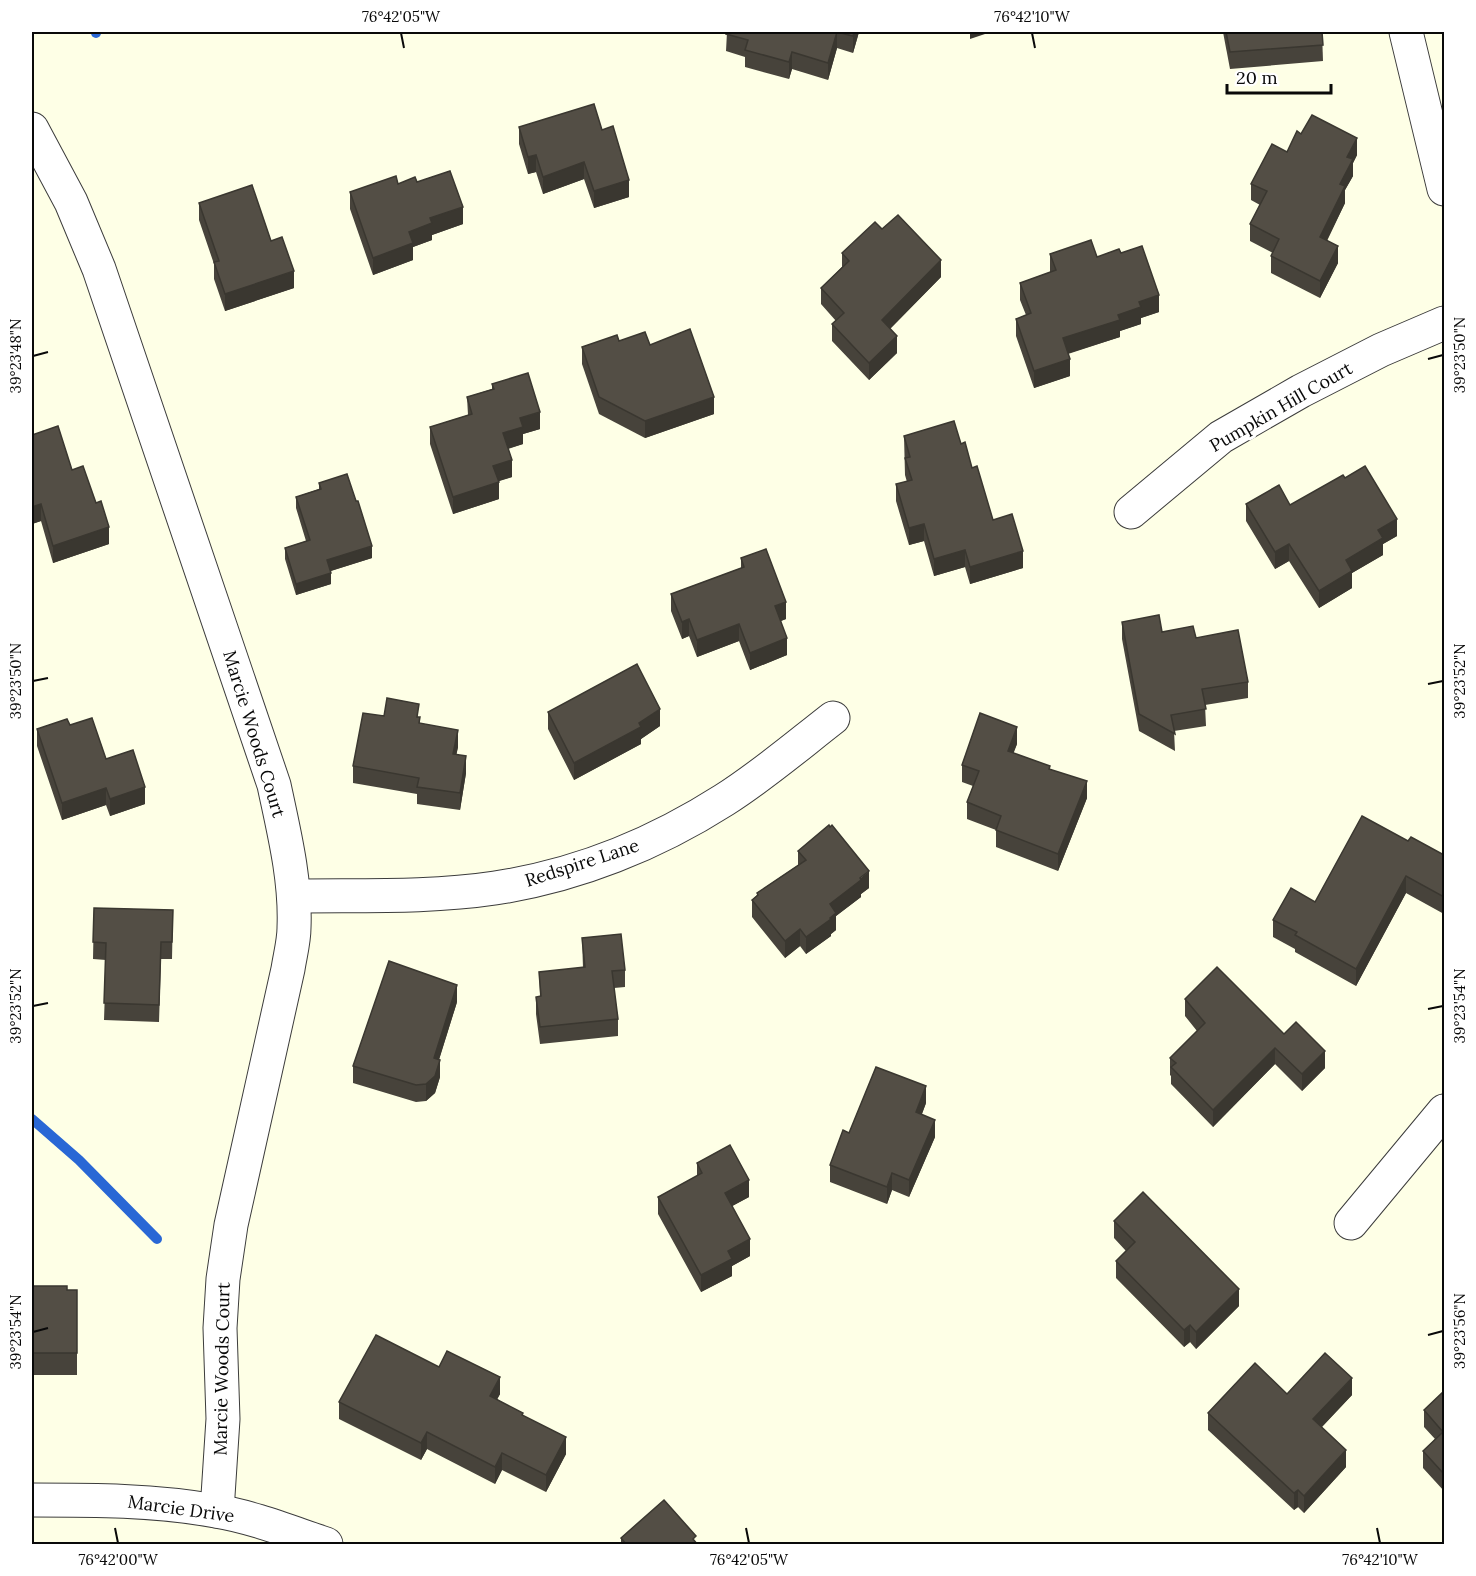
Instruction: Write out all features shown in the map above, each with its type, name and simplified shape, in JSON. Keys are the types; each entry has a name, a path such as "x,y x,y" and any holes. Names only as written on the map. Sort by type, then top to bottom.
{"street":[{"path":"1406,32 1444,189"},
{"name":"Marcie Woods Court","path":"32,129 71,202 103,280 274,785 294,896 294,930 288,969 231,1225 223,1279 220,1328 223,1419 217,1511"},
{"name":"Pumpkin Hill Court","path":"1131,512 1221,438 1301,391 1371,355 1444,323"},
{"name":"Redspire Lane","path":"294,896 453,893 537,880 585,866 676,829 724,800 833,718"},
{"path":"1351,1223 1444,1111"},
{"name":"Marcie Drive","path":"32,1500 122,1500 217,1511 326,1545"}],"building":[{"path":"727,32 837,32 828,63 792,52 789,62 745,50 748,40 726,34"},
{"path":"837,32 854,32 853,36"},
{"path":"1226,32 1322,32 1323,45 1230,52"},
{"path":"594,104 602,130 613,126 629,180 594,191 584,162 543,177 536,155 528,157 519,127"},
{"path":"1312,115 1357,138 1347,157 1353,159 1340,184 1345,186 1320,237 1338,246 1320,281 1271,256 1279,239 1250,224 1267,191 1251,184 1272,144 1287,152 1297,131 1301,134"},
{"path":"450,171 463,207 430,218 432,223 409,232 413,243 373,258 350,192 396,176 398,184 415,177 417,182"},
{"path":"252,185 271,241 282,237 294,271 225,294 214,262 219,261 199,203"},
{"path":"898,215 941,260 882,320 897,336 869,363 832,324 844,313 821,288 849,261 842,253 875,222 882,229"},
{"path":"1091,240 1097,257 1119,249 1121,253 1142,246 1159,295 1139,302 1141,307 1118,315 1120,320 1063,338 1070,359 1034,371 1016,319 1031,313 1020,283 1056,270 1050,254"},
{"path":"690,329 714,397 645,421 599,397 582,347 617,335 619,341 645,332 650,345"},
{"path":"528,373 540,412 520,418 523,427 503,433 512,460 493,466 499,482 453,497 430,427 472,414 467,397 494,389 492,384"},
{"path":"954,421 961,444 965,442 972,468 977,466 993,520 1012,514 1023,551 970,567 965,550 934,559 924,524 909,528 896,484 912,480 905,458 910,457 904,436"},
{"path":"58,426 72,470 83,466 96,503 101,501 109,527 53,546 41,504 32,507 32,435"},
{"path":"1365,466 1397,519 1378,530 1383,538 1346,560 1352,571 1319,591 1289,544 1275,552 1246,504 1279,485 1290,505 1343,475 1345,478"},
{"path":"347,474 372,546 327,560 331,573 296,584 285,548 310,540 296,497 321,489 319,483"},
{"path":"766,549 786,602 775,606 787,638 750,653 739,624 697,640 689,619 682,622 671,594 744,567 741,558"},
{"path":"1159,615 1162,632 1193,626 1196,638 1238,630 1248,682 1202,689 1206,709 1171,715 1175,734 1139,714 1122,622"},
{"path":"637,664 660,709 639,723 641,727 574,763 548,712"},
{"path":"387,698 419,704 417,717 420,717 419,723 458,730 453,754 466,756 460,793 417,787 419,778 353,766 363,713 384,716"},
{"path":"980,713 1017,727 1008,751 1050,766 1049,769 1087,781 1058,854 996,830 1001,816 967,802 979,771 962,765"},
{"path":"92,718 106,759 133,750 145,787 110,799 106,788 62,803 37,729 67,719 70,725"},
{"path":"1362,816 1408,841 1411,837 1444,855 1444,897 1406,876 1356,969 1295,935 1297,932 1273,920 1291,888 1315,902"},
{"path":"829,825 830,827 832,825 869,871 830,904 836,913 831,919 806,937 800,929 785,941 752,900 758,895 757,893 806,860 798,851"},
{"path":"94,908 173,910 172,942 161,942 159,1005 104,1003 106,943 93,942"},
{"path":"621,934 625,970 612,971 618,1019 540,1027 536,997 541,996 539,972 585,967 582,938"},
{"path":"389,961 457,985 434,1058 440,1060 435,1076 426,1084 416,1085 353,1066"},
{"path":"1217,967 1284,1034 1296,1022 1325,1051 1302,1074 1275,1048 1213,1110 1171,1067 1176,1063 1170,1058 1205,1023 1185,999"},
{"path":"876,1067 926,1086 916,1112 935,1120 909,1180 892,1173 887,1187 830,1165 843,1130 849,1133"},
{"path":"730,1145 749,1180 725,1193 750,1239 728,1251 732,1259 701,1275 658,1197 702,1173 697,1163"},
{"path":"1143,1192 1239,1289 1196,1332 1190,1325 1184,1330 1116,1261 1135,1242 1114,1221"},
{"path":"32,1286 67,1286 67,1290 77,1290 77,1353 32,1353"},
{"path":"376,1335 439,1367 447,1351 500,1377 490,1396 566,1437 546,1475 502,1453 495,1467 427,1432 421,1443 339,1402"},
{"path":"1325,1353 1352,1378 1313,1419 1346,1450 1304,1496 1298,1490 1294,1493 1208,1413 1255,1363 1287,1394"},
{"path":"1444,1391 1444,1474 1423,1451 1443,1432 1424,1410"},
{"path":"664,1500 696,1536 693,1539 698,1545 627,1545 621,1538"}],"waterway":[{"path":"32,1119 79,1160 157,1239"}]}
